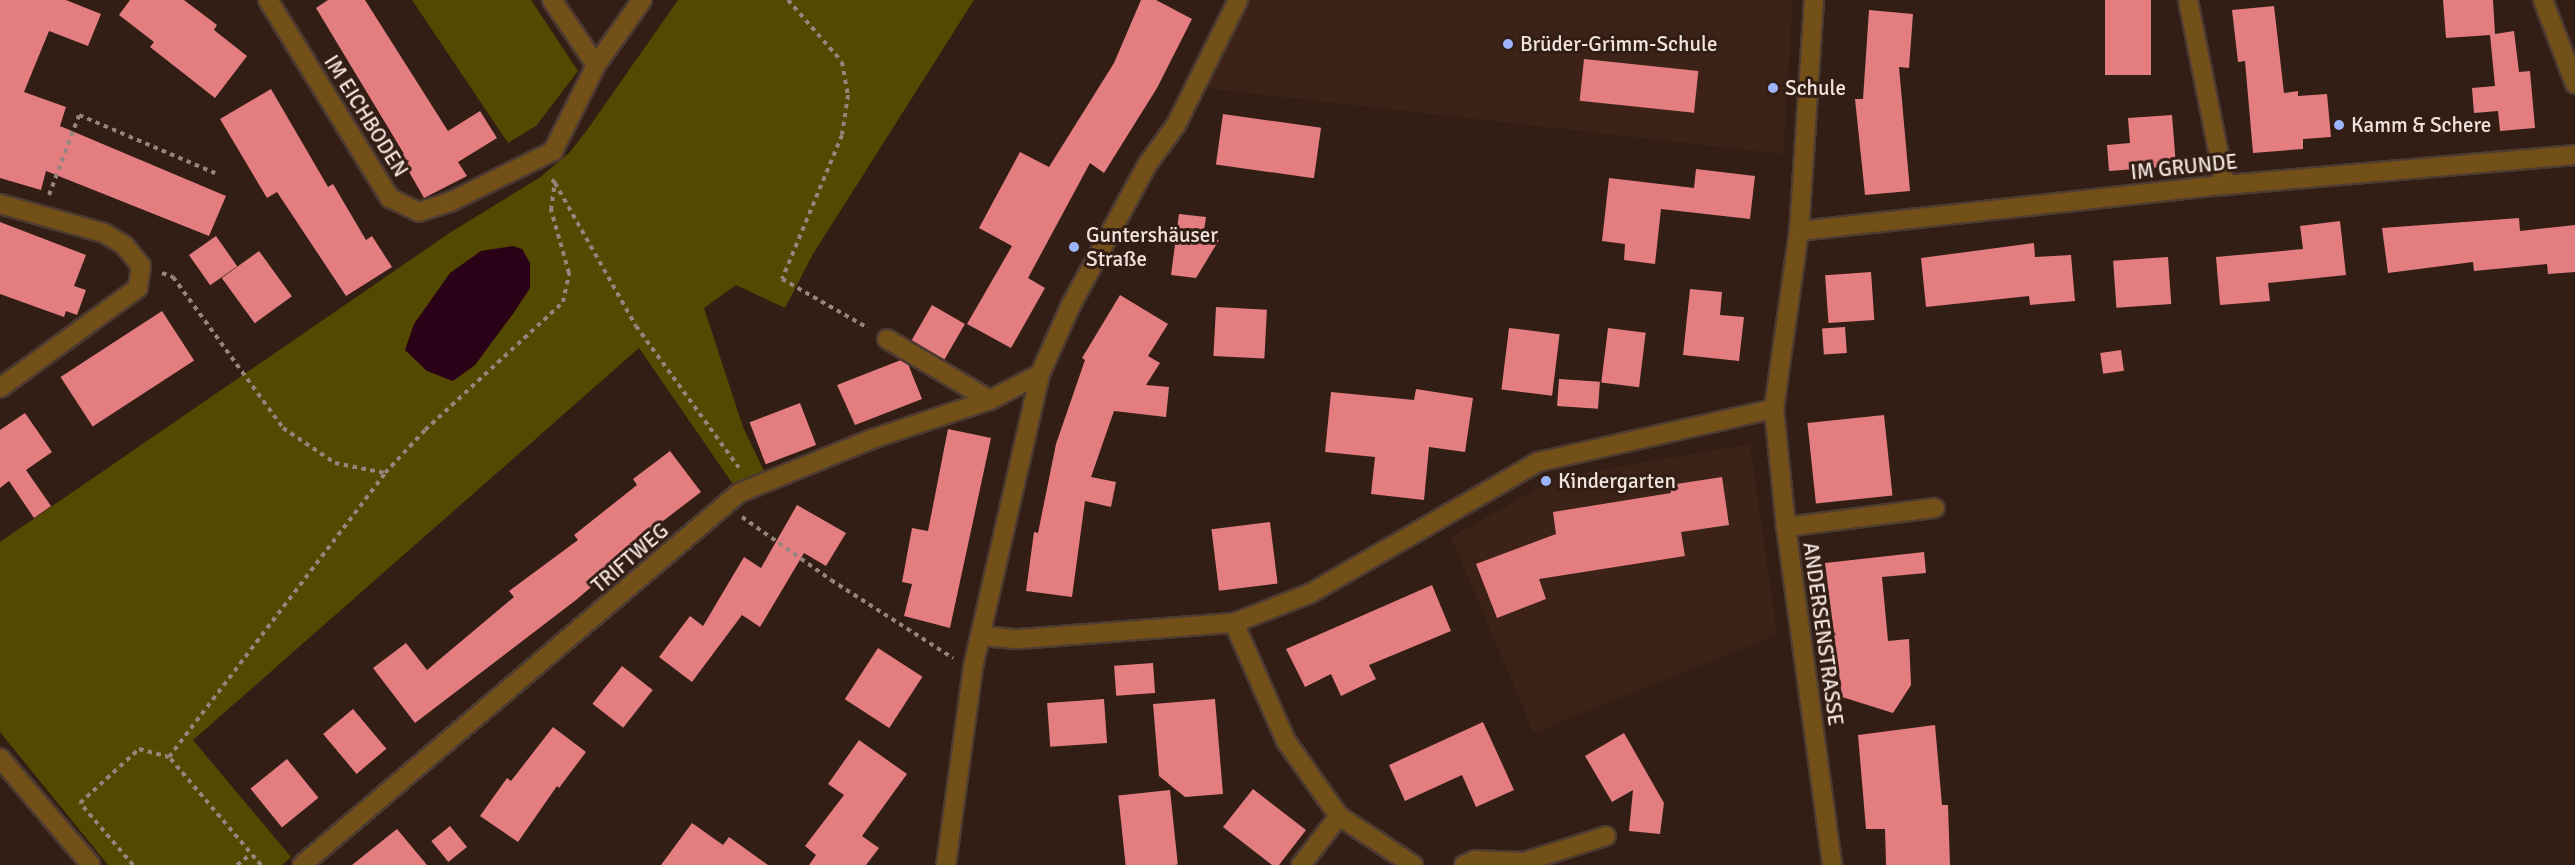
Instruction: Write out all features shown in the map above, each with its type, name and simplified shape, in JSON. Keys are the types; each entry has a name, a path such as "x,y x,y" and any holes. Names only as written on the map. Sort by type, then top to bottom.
{"street":[{"name":"IM EICHBODEN","path":"268,0 390,198 419,212 537,162 553,151 597,65 642,0"},
{"path":"552,0 597,65"},
{"path":"946,865 973,667 1040,374 1071,305 1148,165 1176,125 1238,0"},
{"name":"ANDERSENSTRASSE","path":"1814,0 1799,231 1774,409 1786,527 1832,865"},
{"path":"2188,0 2225,185"},
{"path":"2543,0 2575,84"},
{"name":"IM GRUNDE","path":"1799,231 2225,185 2575,155"},
{"path":"0,204 104,233 124,245 141,266 138,288 4,380"},
{"path":"886,339 990,400"},
{"name":"TRIFTWEG","path":"302,865 725,505 752,486 872,439 990,400 1040,374"},
{"path":"981,636 1019,639 1234,623 1311,593 1538,462 1774,409"},
{"path":"1786,527 1935,508"},
{"path":"1234,623 1286,741 1339,816 1413,865"},
{"path":"0,758 91,865"},
{"path":"1301,865 1339,816"},
{"path":"1469,863 1524,862 1606,836"}],"path":[{"path":"788,0 842,62 848,95 842,135 782,279 886,339"},
{"path":"42,215 79,115 215,173"},
{"path":"537,162 555,183 636,326 752,486"},
{"path":"169,757 284,612 386,473 425,430 563,302 569,273 551,210 555,183"},
{"path":"141,266 173,277 283,428 335,463 386,473"},
{"path":"725,505 831,580 973,667"},
{"path":"133,865 80,803 139,749 169,757 261,865"},
{"path":"237,865 251,854"}],"shaded area":[{"path":"412,0 531,0 578,71 536,126 508,143"},
{"path":"678,0 974,0 813,254 785,308 736,285 704,308 743,427 768,479 739,493 639,348 193,740 291,857 282,865 108,865 0,732 0,542 451,232 539,178 569,153 587,130"},
{"name":"Brüder-Grimm-Schule","path":"1248,0 1793,0 1783,154 1205,88"},
{"path":"513,246 522,249 530,263 530,288 515,311 475,365 453,381 427,371 405,350 414,324 450,273 481,251"},
{"path":"1750,444 1777,634 1534,733 1451,537 1559,477"}],"building":[{"path":"0,0 66,0 101,14 88,46 49,31 24,92 66,107 60,126 226,196 209,236 46,171 41,190 0,178"},
{"path":"130,0 184,0 217,25 214,30 247,56 215,98 150,47 154,42 119,15"},
{"path":"328,0 365,0 448,131 480,111 497,138 458,162 467,176 424,198 400,156 404,154 316,8"},
{"path":"1141,0 1156,0 1192,19 1157,88 1104,173 1090,163 1028,278 1045,288 1011,348 967,324 1012,246 979,228 1020,152 1049,167 1114,63"},
{"path":"2105,0 2151,0 2151,75 2105,75"},
{"path":"2443,0 2493,0 2495,34 2514,31 2519,72 2530,71 2535,128 2500,131 2498,111 2474,113 2472,88 2495,86 2490,35 2446,38"},
{"path":"2274,6 2284,93 2298,91 2298,96 2327,94 2331,137 2303,139 2303,149 2253,153 2245,61 2238,62 2232,10"},
{"path":"1869,10 1913,14 1909,68 1899,67 1910,191 1865,195 1855,99 1863,99"},
{"path":"1584,59 1698,71 1694,113 1580,101"},
{"path":"271,89 328,187 333,184 366,240 372,236 392,267 346,296 277,192 267,198 220,119"},
{"path":"1223,114 1321,128 1314,178 1216,165"},
{"path":"2172,115 2176,166 2109,171 2107,145 2130,143 2128,118"},
{"path":"1696,169 1755,176 1750,219 1661,209 1655,264 1624,260 1625,244 1602,241 1609,178 1694,188"},
{"path":"1179,214 1206,217 1203,238 1219,240 1196,278 1171,275"},
{"path":"2519,218 2520,231 2575,225 2575,272 2548,274 2547,264 2474,271 2473,262 2388,273 2382,228"},
{"path":"2340,221 2346,275 2268,283 2270,301 2220,305 2216,257 2303,249 2300,226"},
{"path":"0,222 86,255 74,286 86,290 77,315 66,311 64,317 0,294"},
{"path":"216,236 237,266 210,285 189,255"},
{"path":"2034,243 2035,257 2071,255 2075,301 2030,305 2029,296 1926,307 1921,258"},
{"path":"259,251 292,296 255,323 222,278"},
{"path":"2168,257 2171,304 2116,308 2113,261"},
{"path":"1871,272 1874,320 1828,323 1825,275"},
{"path":"1690,289 1722,292 1720,315 1744,317 1739,361 1683,355"},
{"path":"1120,295 1168,324 1148,356 1160,363 1146,385 1169,387 1166,417 1114,411 1091,477 1116,482 1111,507 1085,501 1072,597 1026,591 1034,532 1038,533 1056,444 1085,360 1082,358"},
{"path":"932,305 965,324 944,360 912,341"},
{"path":"1216,307 1267,310 1264,359 1213,356"},
{"path":"162,311 194,360 93,426 61,377"},
{"path":"1845,327 1847,353 1824,355 1822,329"},
{"path":"1509,328 1560,334 1552,396 1501,390"},
{"path":"1608,328 1646,333 1639,387 1601,383"},
{"path":"2121,350 2124,371 2103,374 2100,353"},
{"path":"901,360 908,364 922,399 855,425 837,385"},
{"path":"1559,379 1600,382 1598,409 1557,406"},
{"path":"1416,389 1473,398 1465,452 1429,447 1424,500 1371,494 1375,457 1325,452 1331,392 1414,400"},
{"path":"800,403 816,445 766,464 750,422"},
{"path":"25,413 52,452 26,470 51,506 34,518 9,481 0,488 0,430"},
{"path":"1884,415 1892,496 1816,504 1807,423"},
{"path":"948,429 991,438 950,628 904,616 912,584 902,582 912,528 928,531"},
{"path":"670,451 701,492 642,537 645,541 576,600 415,723 373,668 406,643 427,670 514,597 509,591 578,540 574,535 637,485 633,479"},
{"path":"1722,477 1729,525 1681,532 1685,556 1539,579 1546,599 1497,618 1476,564 1556,534 1553,512 1671,493 1670,485"},
{"path":"797,505 846,533 826,566 804,553 760,627 742,615 692,682 659,657 690,616 703,626 744,557 761,568"},
{"path":"1270,522 1278,584 1219,591 1211,529"},
{"path":"1924,552 1926,573 1882,577 1888,641 1909,639 1911,685 1893,713 1842,697 1825,563"},
{"path":"1432,585 1451,631 1369,665 1376,679 1341,696 1331,674 1305,687 1286,649"},
{"path":"878,648 922,677 889,728 845,699"},
{"path":"1153,663 1155,693 1116,696 1114,666"},
{"path":"622,666 653,690 623,728 592,704"},
{"path":"1104,699 1107,743 1050,747 1047,703"},
{"path":"1215,699 1223,794 1185,797 1159,776 1153,704"},
{"path":"353,709 386,749 357,774 323,734"},
{"path":"1483,722 1514,790 1476,807 1462,775 1405,801 1389,765"},
{"path":"1935,725 1942,805 1948,805 1950,865 1886,865 1885,829 1866,829 1858,735"},
{"path":"553,727 586,752 559,788 557,786 518,842 480,816 507,778 511,781"},
{"path":"1624,733 1664,803 1660,834 1629,831 1633,790 1612,802 1585,756"},
{"path":"859,740 907,774 862,836 879,848 866,865 809,865 816,855 805,846 844,795 828,784"},
{"path":"287,759 318,798 282,827 250,789"},
{"path":"1253,789 1306,830 1279,865 1272,865 1223,827"},
{"path":"1170,790 1178,865 1126,865 1118,795"},
{"path":"692,823 723,845 729,837 768,865 661,865"},
{"path":"450,826 467,847 448,862 431,841"},
{"path":"397,829 427,865 352,865"}],"place":[{"name":"Brüder-Grimm-Schule","path":"1508,44"},
{"name":"Schule","path":"1773,88"},
{"name":"Kamm & Schere","path":"2339,125"},
{"name":"Guntershäuser Straße","path":"1074,247"},
{"name":"Kindergarten","path":"1546,481"}]}
